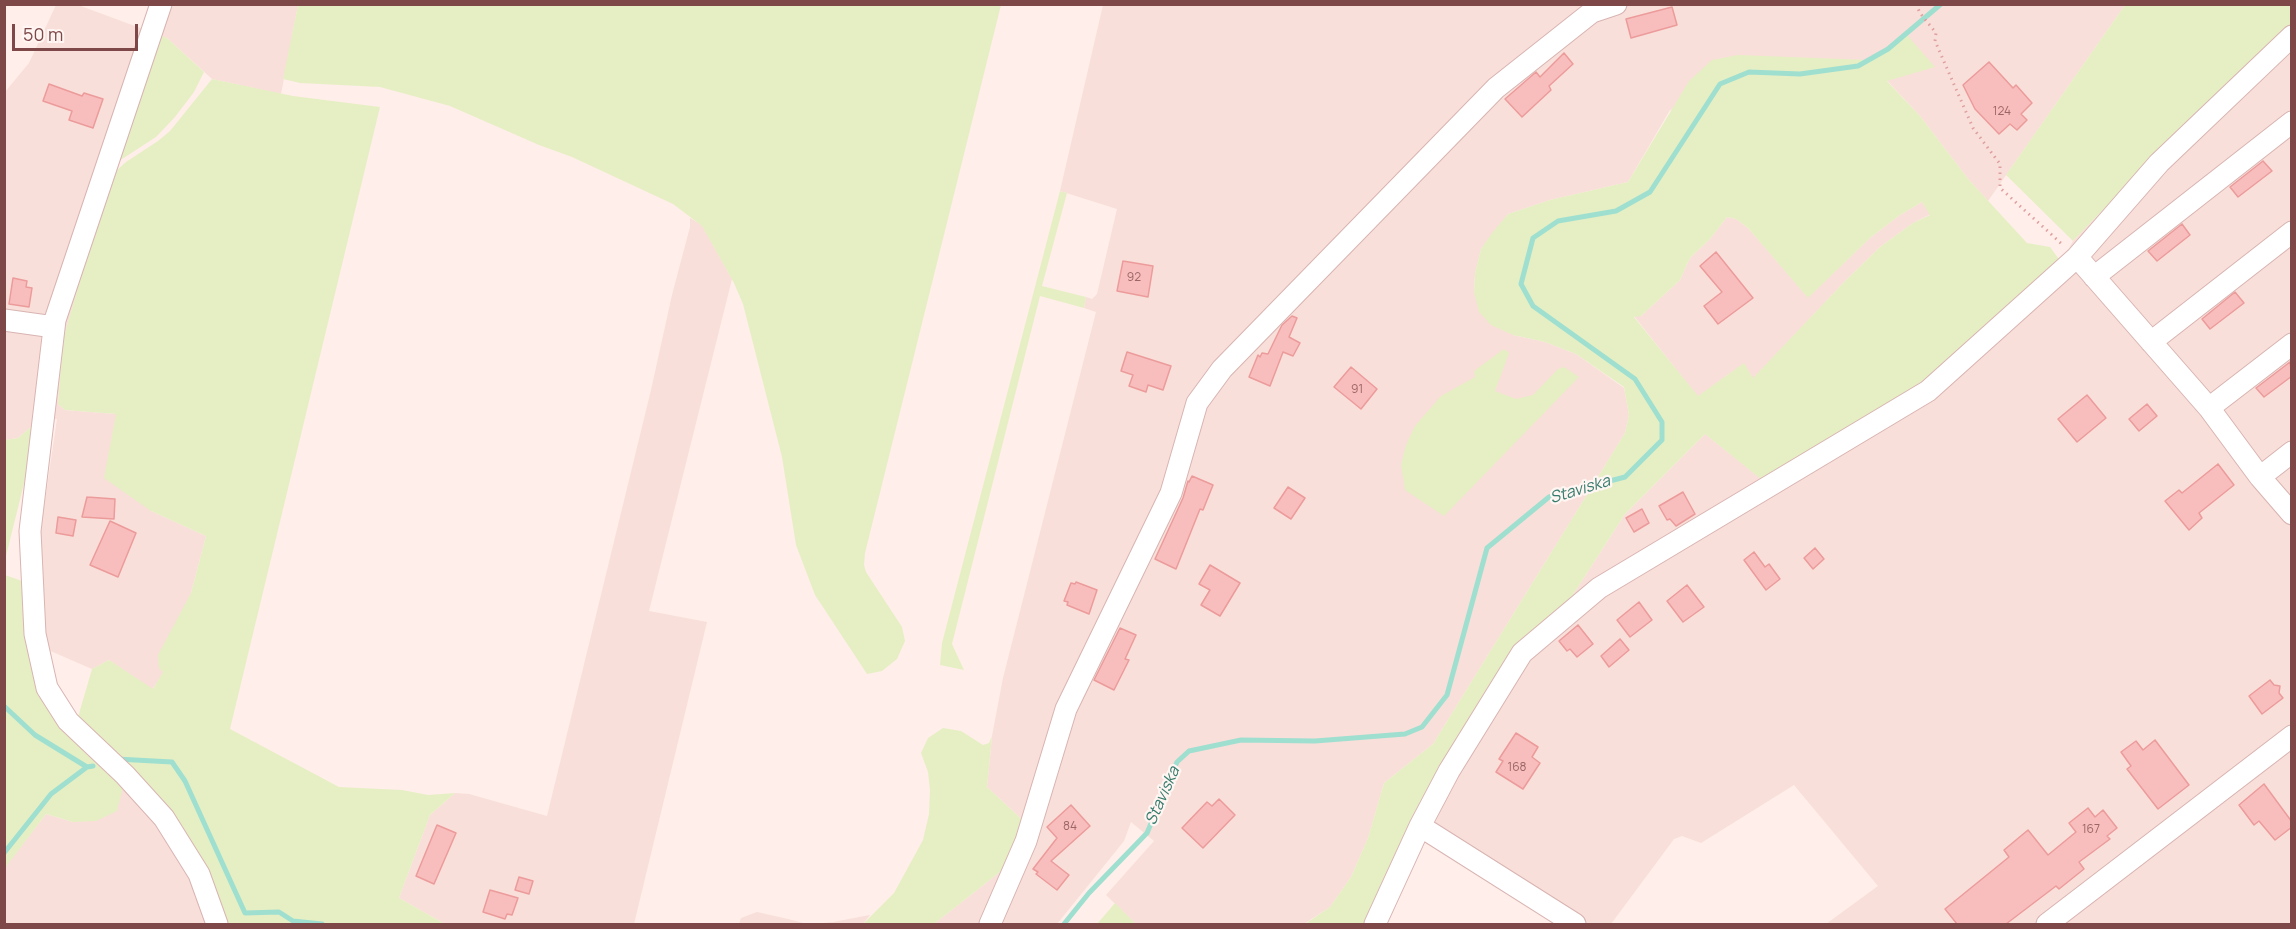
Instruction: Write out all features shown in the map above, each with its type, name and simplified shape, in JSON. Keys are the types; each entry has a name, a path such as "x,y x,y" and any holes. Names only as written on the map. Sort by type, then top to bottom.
{"street":[{"path":"160,4 54,327 30,531 36,634 47,688 68,721 126,775 164,818 199,874 217,924"},
{"path":"990,924 1026,841 1066,709 1171,493 1197,403 1222,369 1496,88 1593,12 1616,4"},
{"path":"1375,924 1420,826 1449,771 1522,653 1599,588 1928,391 2077,257 2159,163 2292,36"},
{"path":"2094,277 2292,122"},
{"path":"2151,342 2292,232"},
{"path":"2077,257 2209,408 2260,477 2292,514"},
{"path":"4,320 54,327"},
{"path":"2209,408 2292,344"},
{"path":"2260,477 2292,452"},
{"path":"2048,924 2292,736"},
{"path":"1420,826 1575,924"}],"path":[{"path":"1916,4 1920,13 1936,33 1935,41 1973,128 2000,165 2000,188 2077,257"}],"shaded area":[{"path":"56,5 78,5 143,29 152,5 298,5 281,94 212,79 167,38 162,37 106,196 63,339 58,404 65,410 116,414 151,511 206,536 191,593 164,672 152,690 109,660 92,669 46,649 40,534 57,419 40,419 18,438 5,440 5,92 29,63"},
{"path":"1103,5 2125,5 1988,201 1920,116 1868,60 1670,110 1628,182 1550,200 1508,214 1481,249 1475,273 1474,292 1513,335 1545,342 1576,354 1624,388 1629,415 1625,433 1433,744 1384,783 1368,838 1351,877 1330,907 1304,924 1136,924 1106,895 1154,841 1131,822 1124,841 1057,924 934,924 1005,868 1028,825 987,787 992,736 1003,678 1096,312 1084,308 1086,297 1092,299 1097,294 1117,209 1060,191"},
{"path":"2291,26 2291,924 1826,924 1878,886 1794,785 1701,843 1682,836 1674,839 1611,924 1588,924 1426,823 1625,514 1705,434 1768,484 2054,275 2073,241 2153,158"},
{"path":"1922,202 1931,214 1913,223 1880,247 1753,379 1743,364 1698,397 1634,316 1641,316 1680,280 1690,258 1710,239 1727,217 1736,219 1748,228 1808,297 1870,238 1900,215"},
{"path":"690,218 702,225 732,279 649,611 707,622 634,924 445,924 399,898 430,815 455,793 469,794 547,816 690,227"},
{"path":"136,778 224,924 5,924 4,868 46,814 73,822"},
{"path":"757,912 807,924 739,924 741,918"},
{"path":"870,915 863,924 813,924 833,922"}],"green space":[{"path":"298,5 1001,5 865,553 866,572 902,627 905,641 897,659 882,671 867,674 815,595 796,545 782,457 743,304 734,283 702,226 673,204 572,157 450,106 380,87 300,83 283,79"},
{"path":"2125,5 2291,5 2291,26 2153,158 2073,241 2006,175"},
{"path":"1907,35 1935,67 1887,81 1920,116 1969,180 2027,243 2050,247 2061,262 1910,395 1767,484 1705,434 1625,514 1426,823 1373,924 1305,924 1330,907 1351,877 1368,838 1384,783 1433,744 1625,433 1629,415 1624,387 1576,354 1545,342 1513,335 1491,325 1479,312 1474,292 1475,273 1481,249 1508,214 1550,200 1628,182 1689,81 1712,60 1738,55 1868,60","holes":["1922,202 1930,215 1913,223 1880,247 1753,378 1744,363 1698,396 1634,317 1641,316 1680,280 1690,258 1710,239 1727,217 1736,219 1748,228 1808,298 1870,238 1900,215"]},
{"path":"162,36 204,72 194,92 156,137 119,161"},
{"path":"212,79 293,96 380,107 230,729 339,787 402,790 428,795 455,793 430,815 399,898 445,924 224,924 203,872 78,717 92,669 109,660 153,689 163,672 159,668 158,655 191,593 206,536 151,511 104,478 116,414 65,410 58,404 63,339 96,225 116,171 170,131"},
{"path":"1060,191 1067,193 1042,286 1086,297 1084,308 1040,296 952,644 964,670 940,665 942,643"},
{"path":"1504,349 1509,353 1495,391 1516,399 1533,395 1558,369 1564,367 1579,377 1444,516 1405,490 1401,465 1406,445 1415,426 1441,396 1475,377 1474,371"},
{"path":"40,419 5,560 5,440 18,438"},
{"path":"5,575 22,581 30,610 35,658 123,787 117,811 96,821 73,822 46,814 5,868"},
{"path":"943,728 961,731 983,745 989,743 992,736 987,787 1028,825 1005,868 934,924 863,924 894,893 923,840 929,814 930,790 928,772 921,753 928,738"},
{"path":"1115,903 1136,924 1097,924"}],"building":[{"path":"1672,7 1677,25 1631,38 1626,19"},
{"path":"1564,53 1573,64 1549,86 1551,90 1522,117 1505,99 1536,72 1540,77"},
{"path":"1989,62 2013,88 2016,85 2032,103 2021,114 2027,120 2017,130 2010,124 1999,134 1975,109 1963,85"},
{"path":"49,84 82,96 84,93 103,99 93,128 69,120 72,111 43,101"},
{"path":"2263,161 2272,171 2238,197 2230,187"},
{"path":"2182,224 2190,235 2157,261 2148,251"},
{"path":"1716,252 1753,298 1718,324 1704,306 1722,292 1700,266"},
{"path":"1123,261 1153,266 1148,297 1117,291"},
{"path":"13,278 27,281 26,287 32,288 29,307 9,304"},
{"path":"2235,292 2244,303 2210,329 2202,319"},
{"path":"1292,316 1297,318 1289,337 1300,343 1293,356 1283,352 1270,386 1249,377 1258,355 1260,357 1262,353 1268,354 1282,325"},
{"path":"1127,352 1171,366 1163,390 1148,385 1146,392 1129,386 1133,375 1121,371"},
{"path":"2290,362 2292,376 2264,397 2256,388"},
{"path":"1351,367 1377,389 1361,409 1334,387"},
{"path":"2087,395 2106,418 2077,442 2058,419"},
{"path":"2147,404 2157,416 2139,431 2129,419"},
{"path":"2218,464 2234,485 2199,513 2202,518 2189,530 2165,501 2179,490 2182,493"},
{"path":"1192,476 1213,485 1203,510 1200,509 1176,569 1155,559"},
{"path":"1288,487 1305,498 1291,519 1274,508"},
{"path":"1683,492 1695,514 1676,526 1670,519 1667,520 1659,506"},
{"path":"87,497 115,499 114,519 82,517"},
{"path":"1642,509 1649,523 1634,532 1626,518"},
{"path":"58,517 76,520 73,536 56,533"},
{"path":"110,521 136,533 118,577 90,565"},
{"path":"1815,548 1824,559 1813,569 1804,558"},
{"path":"1754,552 1765,567 1769,564 1780,579 1766,590 1744,560"},
{"path":"1210,565 1240,583 1220,616 1201,605 1210,590 1199,584"},
{"path":"1076,582 1097,590 1089,614 1067,605 1068,602 1064,601 1071,583"},
{"path":"1687,585 1704,607 1683,622 1667,601"},
{"path":"1639,602 1652,620 1630,637 1617,620"},
{"path":"1578,625 1593,644 1577,657 1570,649 1567,651 1559,641"},
{"path":"1120,628 1136,635 1125,659 1129,660 1114,690 1094,680"},
{"path":"1620,639 1629,650 1609,667 1601,656"},
{"path":"2270,680 2274,685 2280,686 2279,693 2283,698 2262,714 2249,696"},
{"path":"1516,733 1538,747 1532,757 1540,763 1523,789 1496,772 1503,761 1499,759"},
{"path":"2155,740 2189,785 2158,809 2127,769 2131,766 2121,752 2136,741 2143,750"},
{"path":"2264,784 2292,822 2292,827 2275,840 2259,821 2254,825 2239,805"},
{"path":"1219,799 1235,815 1203,848 1182,828 1207,802 1212,806"},
{"path":"1071,805 1090,826 1051,861 1069,875 1057,890 1033,869 1057,838 1047,827"},
{"path":"2088,808 2095,817 2103,810 2117,828 2107,836 2110,839 2079,862 2084,869 2059,889 2056,886 2006,924 1957,924 1945,909 2009,857 2004,850 2028,830 2048,855 2076,832 2069,823"},
{"path":"437,825 456,833 434,884 416,876"},
{"path":"519,877 533,881 529,894 515,890"},
{"path":"490,890 518,898 512,915 507,914 505,919 483,912"}],"waterway":[{"name":"Staviska","path":"1064,924 1089,893 1147,833 1177,762 1189,751 1241,740 1315,741 1405,734 1422,727 1447,695 1487,548 1549,497 1625,477 1662,440 1662,422 1635,379 1533,306 1521,284 1533,238 1558,221 1616,211 1650,192 1720,84 1749,72 1800,74 1858,66 1888,49 1941,4"},
{"path":"4,706 35,735 87,767 93,766"},
{"path":"117,759 172,762 185,781 245,913 279,912 293,921 322,924"},
{"path":"4,853 51,794 87,767"}]}
